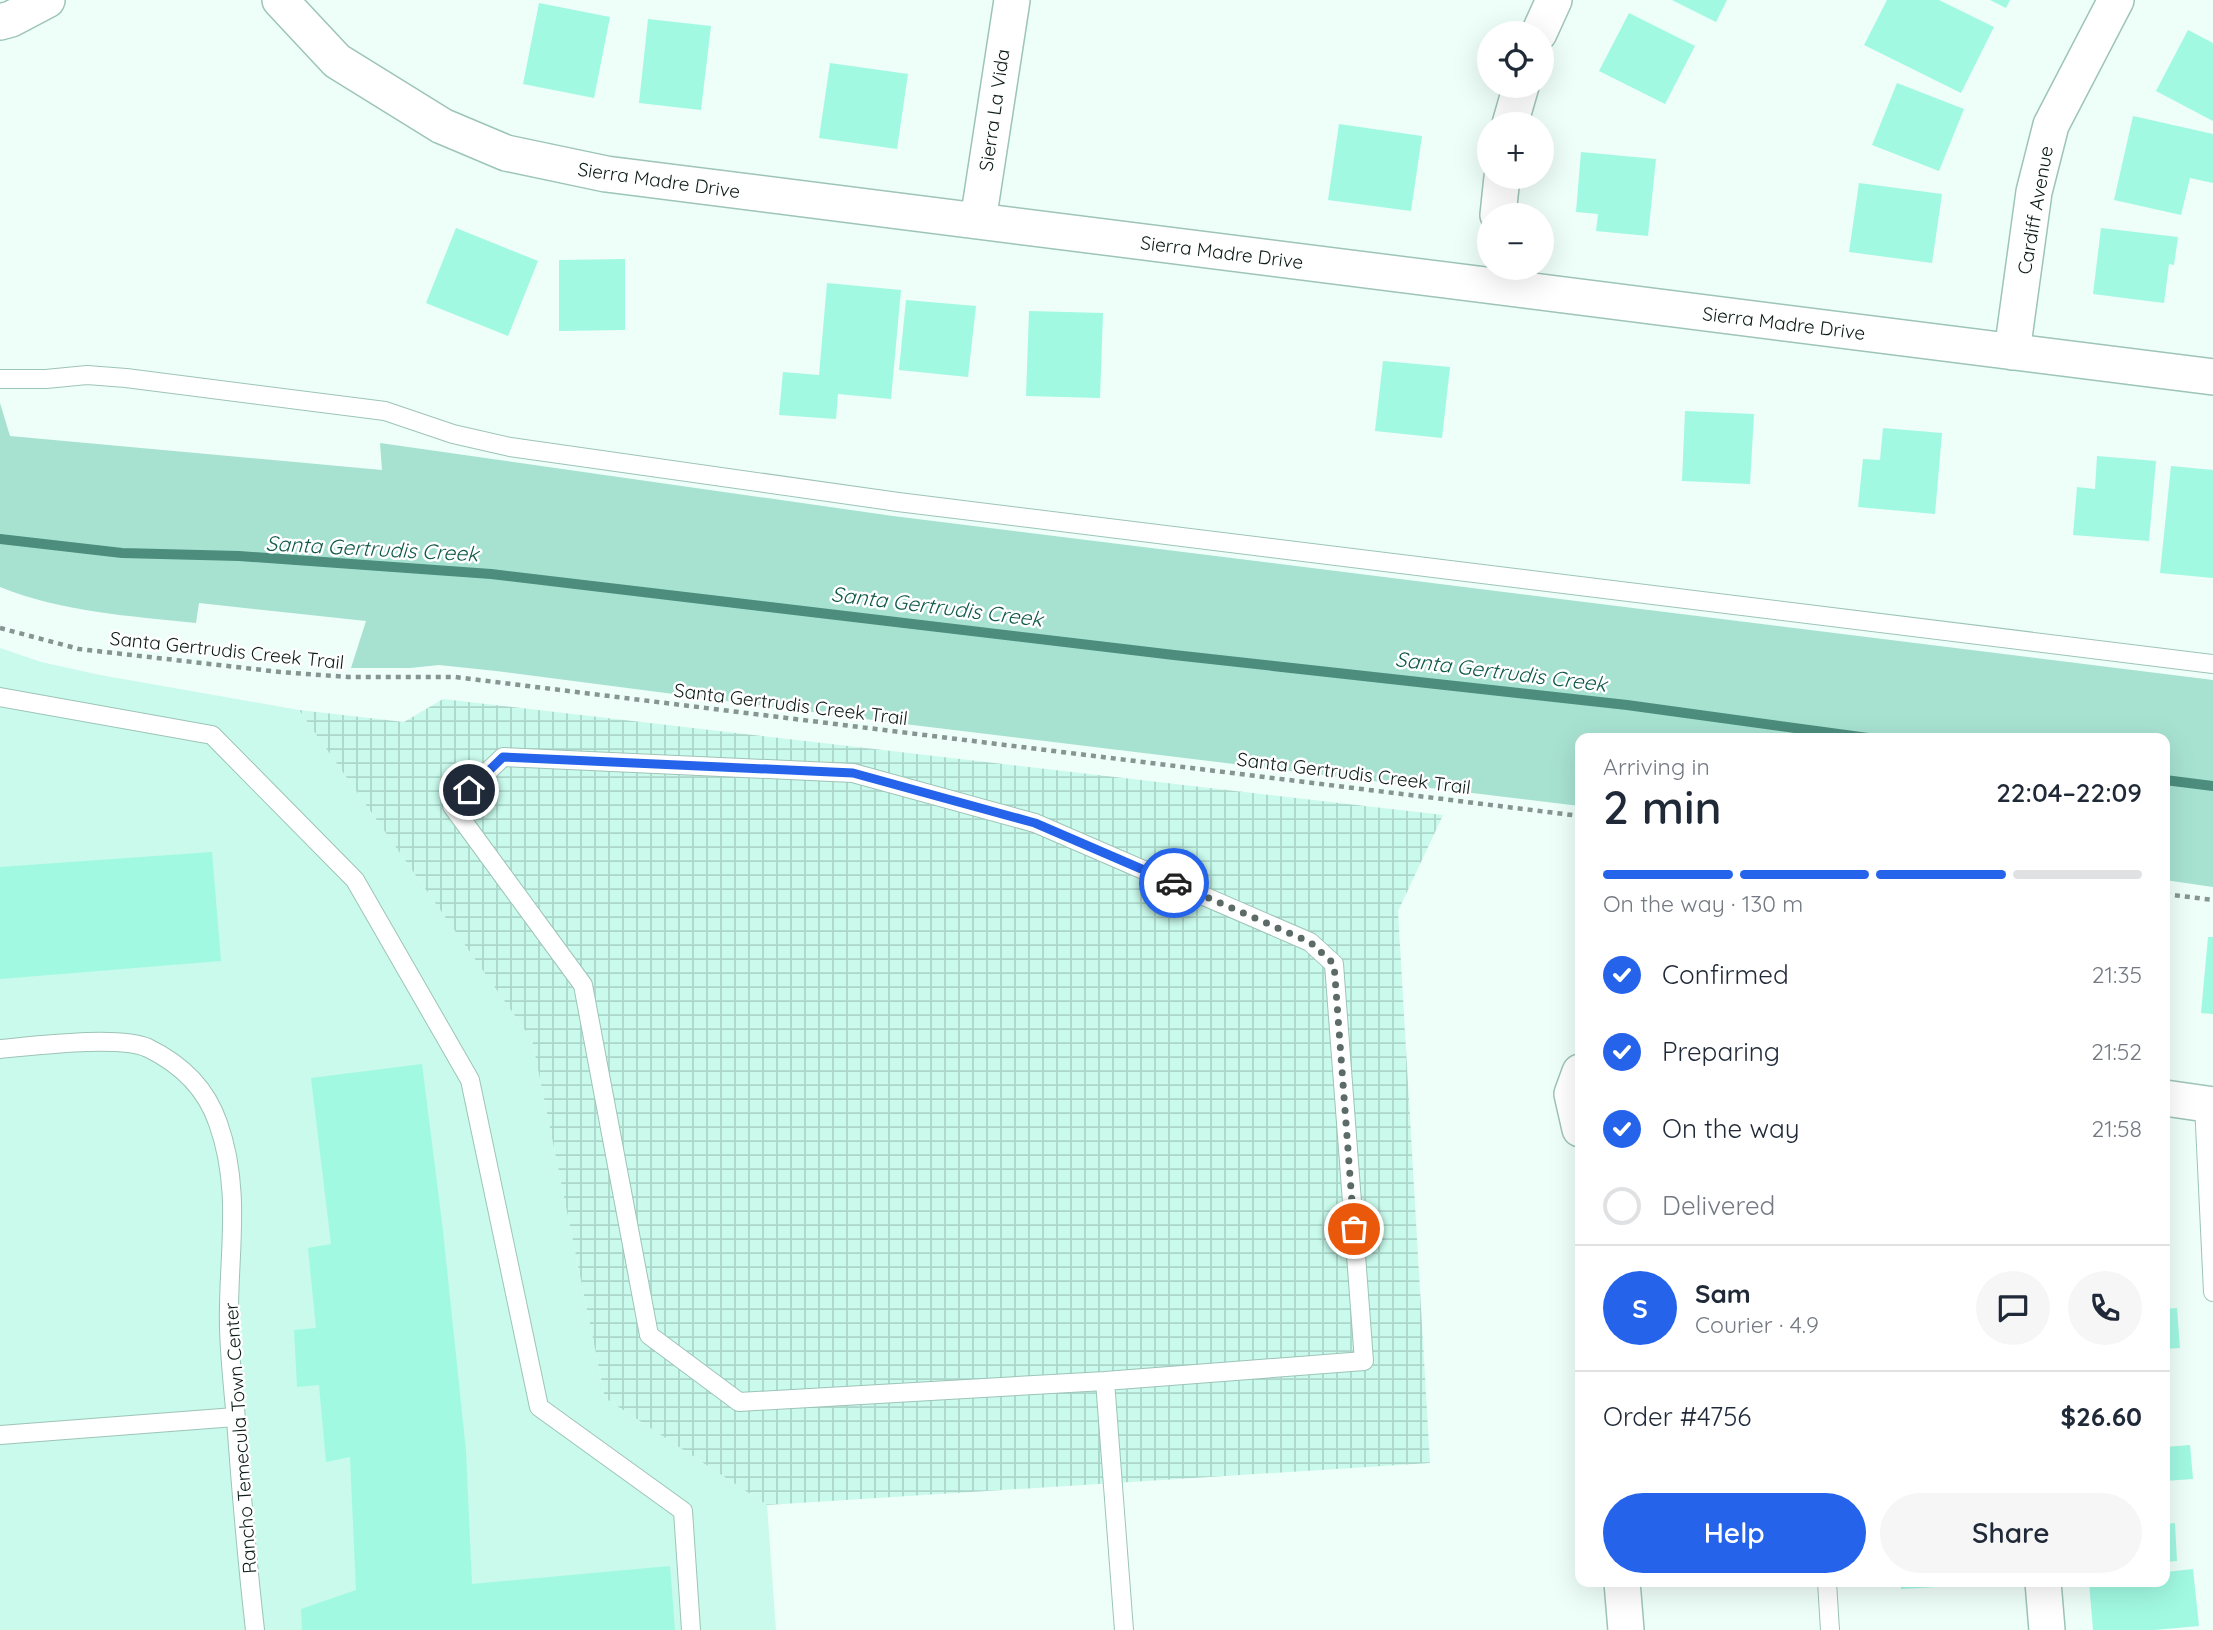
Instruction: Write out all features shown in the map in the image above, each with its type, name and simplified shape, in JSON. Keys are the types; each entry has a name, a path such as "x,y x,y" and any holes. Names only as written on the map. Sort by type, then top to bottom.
{"street":[{"path":"0,22 47,0"},
{"name":"Sierra Madre Drive","path":"280,0 337,61 442,127 506,153 606,174 978,221 1477,275"},
{"name":"Sierra La Vida","path":"978,221 1012,0"},
{"path":"1544,21 1554,0"},
{"name":"Cardiff Avenue","path":"2012,352 2034,192 2051,125 2116,0"},
{"name":"Sierra Madre Drive","path":"1512,280 2012,352 2213,377"},
{"path":"1575,1086 1572,1094 1575,1107"},
{"path":"2170,1099 2208,1105"},
{"path":"1622,1587 1626,1630"},
{"path":"2043,1587 2047,1630"}],"lane":[{"path":"0,380 87,375 140,379 385,411 453,434 510,447 898,502 2213,664"},
{"path":"0,697 212,734 355,880 470,1080 540,1407 683,1511 691,1630"},
{"path":"503,757 853,773 1035,823 1310,942 1334,964 1364,1361 1105,1381 739,1402 649,1335 583,985 452,806 503,757"},
{"name":"Rancho Temecula Town Center","path":"0,1049 112,1042 146,1047 175,1065 201,1087 218,1122 231,1179 234,1225 229,1327 245,1545 255,1630"},
{"path":"2208,1105 2213,1292"},
{"path":"1105,1381 1124,1630"},
{"path":"0,1435 235,1417"},
{"path":"1827,1587 1830,1630"}],"path":[{"name":"Santa Gertrudis Creek Trail","path":"0,628 79,649 321,675 455,677 1575,815"},
{"path":"2170,895 2213,900"}],"shaded area":[{"path":"0,403 10,436 382,470 380,443 893,516 2213,680 2213,887 2170,881 2170,733 1575,733 1575,805 896,723 496,671 439,665 351,668 366,621 199,603 196,623 72,608 0,587"},
{"path":"0,648 41,662 100,675 299,710 532,1040 605,1398 767,1505 776,1630 0,1630"},
{"path":"443,699 1443,815 1398,911 1430,1463 767,1505 605,1398 532,1040 299,710 404,722"}],"building":[{"path":"1672,0 1727,0 1716,22"},
{"path":"1887,0 1939,0 1994,27 1961,93 1864,45"},
{"path":"1990,0 2010,0 2006,8"},
{"path":"539,3 610,17 594,98 523,84"},
{"path":"1629,13 1695,46 1665,104 1599,71"},
{"path":"648,19 711,26 701,110 639,103"},
{"path":"2188,30 2213,43 2213,121 2156,91"},
{"path":"830,63 908,74 897,149 819,138"},
{"path":"1897,83 1964,109 1939,171 1872,145"},
{"path":"2133,116 2213,134 2213,183 2190,178 2181,215 2114,200"},
{"path":"1339,124 1422,136 1411,211 1328,200"},
{"path":"1581,152 1656,159 1648,236 1596,231 1598,214 1576,212"},
{"path":"1859,183 1942,194 1932,263 1849,252"},
{"path":"456,228 538,261 508,336 426,303"},
{"path":"2101,228 2178,237 2174,265 2169,264 2164,303 2093,294"},
{"path":"625,259 625,330 559,331 559,260"},
{"path":"827,283 901,290 891,399 838,394 836,419 779,415 783,372 819,375"},
{"path":"906,300 976,306 968,377 899,370"},
{"path":"1029,311 1103,313 1100,398 1026,396"},
{"path":"1383,361 1450,367 1442,438 1375,431"},
{"path":"1685,411 1754,414 1750,484 1682,481"},
{"path":"1883,428 1942,433 1935,514 1858,507 1863,459 1880,460"},
{"path":"2097,456 2156,461 2149,541 2073,535 2077,487 2095,489"},
{"path":"2171,466 2213,470 2213,578 2160,573"},
{"path":"212,852 221,961 0,979 0,867"},
{"path":"2208,937 2213,937 2213,1014 2201,1013"},
{"path":"422,1064 466,1451 472,1584 670,1566 675,1630 302,1630 301,1609 356,1590 350,1457 326,1462 319,1385 297,1387 294,1330 316,1328 308,1248 331,1244 311,1078"},
{"path":"2177,1308 2180,1348 2170,1349 2170,1309"},
{"path":"2190,1445 2193,1479 2170,1481 2170,1447"},
{"path":"2175,1523 2177,1561 2170,1562 2170,1524"},
{"path":"2193,1569 2199,1626 2154,1630 2093,1630 2089,1587 2170,1587 2170,1571"},
{"path":"1901,1587 1937,1587 1901,1589"}],"waterway":[{"name":"Santa Gertrudis Creek","path":"0,539 122,553 239,556 491,574 1174,655 1627,705 1831,733"},
{"name":"Santa Gertrudis Creek","path":"2170,781 2213,786"}],"way so far":[{"path":"1174,883 1310,942 1334,964 1354,1229"}],"route":[{"path":"469,790 503,757 853,773 1035,823 1174,883"}]}
